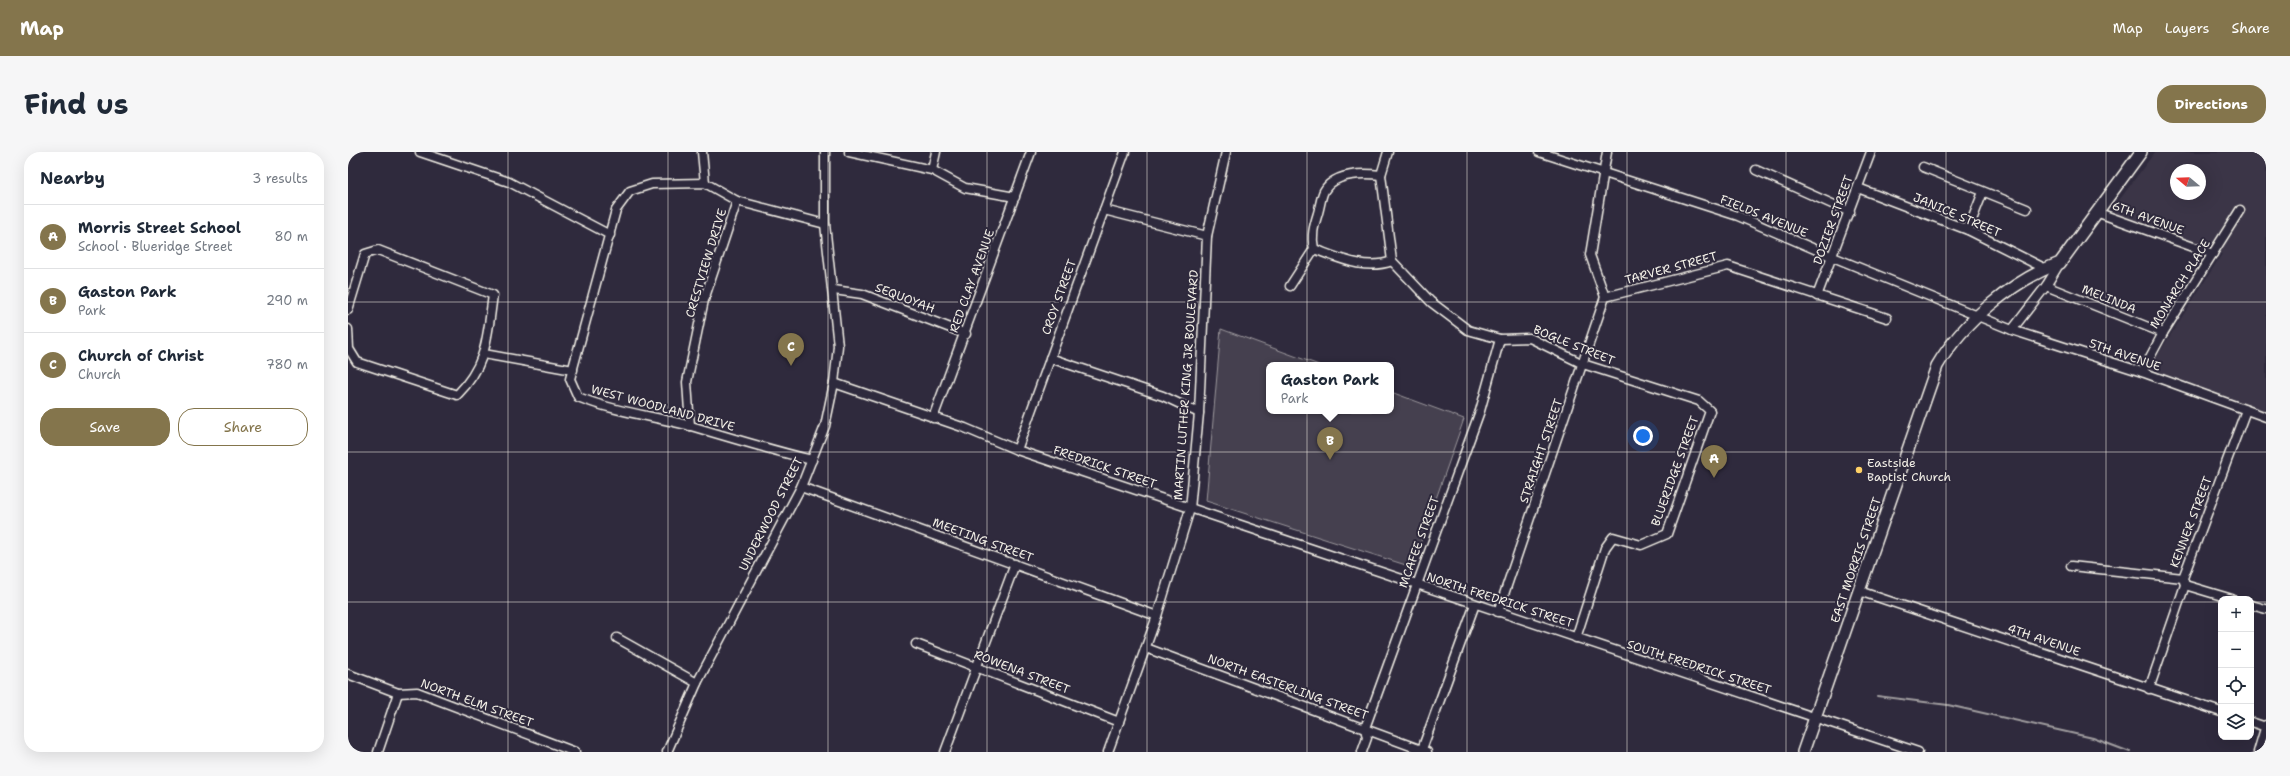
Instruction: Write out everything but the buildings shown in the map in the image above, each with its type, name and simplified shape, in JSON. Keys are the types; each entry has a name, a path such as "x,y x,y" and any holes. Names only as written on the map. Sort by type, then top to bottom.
{"main road":[{"path":"2060,263 2141,152"},
{"name":"EAST MORRIS STREET","path":"1803,752 1937,366 1948,348 1976,316 2044,268 2060,263"}],"street":[{"path":"420,152 509,182 610,235"},
{"path":"702,152 705,183 737,201 825,224"},
{"name":"UNDERWOOD STREET","path":"667,752 697,683 801,487 825,426 834,383 838,346 834,290 825,224 825,152"},
{"path":"849,152 932,170 965,188 1015,197"},
{"path":"932,170 936,152"},
{"name":"RED CLAY AVENUE","path":"933,418 966,334 1031,152"},
{"name":"CROY STREET","path":"1016,450 1125,152"},
{"name":"MARTIN LUTHER KING JR BOULEVARD","path":"1108,752 1157,616 1190,509 1199,413 1207,236 1226,152"},
{"path":"1314,249 1354,263 1373,265 1392,261 1382,175 1388,152"},
{"name":"FIELDS AVENUE","path":"1539,152 1738,216 1976,316"},
{"path":"1605,297 1590,255 1607,152"},
{"name":"DOZIER STREET","path":"1818,296 1871,152"},
{"path":"1923,167 2027,209"},
{"path":"1756,170 1850,212"},
{"path":"1290,286 1314,249 1311,238 1324,191 1343,177 1361,173 1382,175"},
{"name":"WEST WOODLAND DRIVE","path":"705,183 652,184 630,191 616,210 570,379 578,397 626,413 690,426 740,442 812,460"},
{"name":"JANICE STREET","path":"1858,188 1968,230 2044,268"},
{"path":"1968,230 1983,192"},
{"name":"CRESTVIEW DRIVE","path":"690,426 687,382 704,300 737,201"},
{"path":"1104,210 1207,236"},
{"name":"MONARCH PLACE","path":"2142,372 2163,333 2240,210"},
{"name":"6TH AVENUE","path":"2096,212 2213,254"},
{"path":"348,310 365,254 378,250 493,295 484,354 470,382 457,395 357,362 349,349 348,329"},
{"name":"BOGLE STREET","path":"1392,261 1431,302 1468,330 1500,339 1530,338 1583,364 1699,401"},
{"path":"2012,330 2046,286 2060,263"},
{"name":"TARVER STREET","path":"1605,297 1728,266 1887,318"},
{"name":"MELINDA","path":"2046,286 2163,333"},
{"name":"SEQUOYAH","path":"834,290 862,294 966,334"},
{"name":"STRAIGHT STREET","path":"1498,612 1605,297"},
{"name":"5TH AVENUE","path":"1976,316 2012,330 2142,372 2266,417"},
{"name":"MCAFEE STREET","path":"1362,752 1367,738 1365,728 1480,411 1500,339"},
{"path":"484,354 573,370"},
{"path":"1050,358 1163,396 1199,413"},
{"name":"FREDRICK STREET","path":"834,383 965,428 1016,450 1416,585"},
{"name":"BLUERIDGE STREET","path":"1576,638 1605,548 1614,537 1641,545 1667,534 1710,411 1699,401"},
{"name":"KENNER STREET","path":"2149,689 2184,581 2246,410"},
{"name":"MEETING STREET","path":"801,487 1157,616"},
{"path":"945,752 978,668 1015,564"},
{"path":"2071,566 2184,581 2224,596"},
{"name":"NORTH FREDRICK STREET","path":"1416,585 1576,638"},
{"name":"4TH AVENUE","path":"1859,591 2218,711"},
{"path":"1423,751 1475,604"},
{"path":"2254,606 2266,609"},
{"path":"617,638 697,683"},
{"name":"SOUTH FREDRICK STREET","path":"1576,638 1918,752"},
{"name":"ROWENA STREET","path":"916,644 1119,722"},
{"name":"NORTH EASTERLING STREET","path":"1146,648 1365,728 1423,751"},
{"name":"NORTH ELM STREET","path":"348,674 398,693 417,692 574,752"},
{"path":"378,752 398,693"},
{"path":"2254,723 2266,726 2258,752"}],"shaded area":[{"path":"2155,152 2266,152 2266,411 2147,372 2222,254 2109,214"},
{"path":"1221,329 1311,362 1266,362 1266,414 1394,414 1394,393 1464,419 1412,567 1206,501"}],"waterway":[{"path":"1877,696 1948,705 2093,738 2130,752"}],"place":[{"name":"Church of Christ","path":"791,366"},
{"name":"Gaston Park","path":"1330,460"},
{"name":"Eastside Baptist Church","path":"1859,470"},
{"name":"Morris Street School","path":"1714,478"}]}
